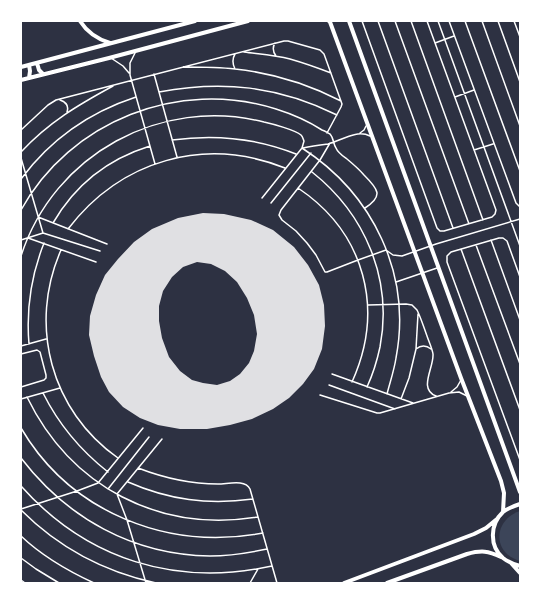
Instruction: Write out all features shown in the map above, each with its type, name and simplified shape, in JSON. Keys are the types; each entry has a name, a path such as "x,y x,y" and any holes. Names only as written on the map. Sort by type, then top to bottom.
{"street":[{"path":"80,21 96,38 111,43"},
{"path":"21,66 195,21"},
{"path":"21,80 248,21"},
{"path":"329,21 468,397 501,481 504,493 503,512"},
{"path":"349,21 520,492"},
{"path":"37,62 39,70 43,74"},
{"path":"29,65 29,78"},
{"path":"344,583 474,534 486,528 510,507 520,504"},
{"path":"497,519 492,534 496,550 520,573"},
{"path":"387,583 479,551 490,552 502,557"},
{"path":"510,563 520,566"}],"lane":[{"path":"362,21 437,228 442,231 454,229 494,216 496,210 427,21"},
{"path":"378,21 454,229"},
{"path":"395,21 469,224"},
{"path":"411,21 483,220"},
{"path":"438,21 520,246"},
{"path":"449,21 516,203 520,207"},
{"path":"465,21 520,171"},
{"path":"482,21 520,126"},
{"path":"498,21 520,82"},
{"path":"515,21 520,37"},
{"path":"435,43 454,36"},
{"path":"21,130 48,105 60,99 275,42 288,41 322,51 324,54 342,107 327,133"},
{"path":"275,42 273,52 276,56"},
{"path":"137,50 130,63 130,75 155,164"},
{"path":"242,51 276,56 304,63 331,73"},
{"path":"235,53 232,60 235,69"},
{"path":"109,58 123,66 130,75"},
{"path":"180,67 215,67 264,73 288,79 341,101"},
{"path":"154,74 177,158"},
{"path":"21,152 43,130 67,112 116,84"},
{"path":"159,92 208,86 254,88 299,99 337,115"},
{"path":"455,97 474,90"},
{"path":"21,179 50,147 73,128 99,112 136,97"},
{"path":"60,99 66,104 68,108 67,112"},
{"path":"21,210 31,193 53,166 82,141 110,123 140,110 162,104 186,100 211,99 236,100 260,104 283,111 306,121 331,135 338,150 358,168 375,188 377,193 376,199 365,208"},
{"path":"21,256 38,218 57,190 70,175 101,150 118,140 145,128 167,121 194,116 231,116 254,119 276,125 301,135 304,141 302,148 262,198"},
{"path":"367,124 364,130 358,134 330,144 312,171 281,210 280,217 307,243 316,255 324,271 327,272 386,250"},
{"path":"358,134 365,134 372,137"},
{"path":"172,140 206,137 231,138 269,145 296,154"},
{"path":"474,150 494,143"},
{"path":"302,148 330,144"},
{"path":"53,223 72,195 94,175 119,158 150,146"},
{"path":"302,148 320,160 352,191 365,208 386,250 396,282 399,304 399,334 396,358 387,394"},
{"path":"68,229 86,208 107,190 130,175 155,164 177,158 205,154 232,154 260,159 285,168"},
{"path":"271,203 311,154"},
{"path":"21,158 38,218 44,233"},
{"path":"312,171 329,186 348,208 364,233 373,254 380,279 383,304 383,326 380,347 373,374 367,387"},
{"path":"298,188 322,206 347,237 358,260 365,285 368,305 366,339 361,361 352,382"},
{"path":"38,218 107,244"},
{"path":"386,250 390,254 399,256 520,219"},
{"path":"21,240 44,233 100,251"},
{"path":"28,238 96,262"},
{"path":"520,277 506,240 501,238 449,253 447,256 447,262 520,460"},
{"path":"491,240 520,320"},
{"path":"29,344 29,297 33,275 44,244"},
{"path":"476,245 520,364"},
{"path":"61,250 53,271 48,292 46,315 47,339 52,366 60,388 70,407 83,426 98,442 118,458"},
{"path":"461,250 520,410"},
{"path":"396,282 438,268"},
{"path":"368,305 399,304 412,305 416,308 432,350 433,358 427,385 429,391 436,396"},
{"path":"402,399 416,349 418,312"},
{"path":"21,346 47,339"},
{"path":"416,349 424,346 432,350"},
{"path":"21,354 37,350 40,352 46,375 44,380 21,387"},
{"path":"332,374 413,403"},
{"path":"449,393 457,387 461,378"},
{"path":"329,385 395,409"},
{"path":"21,399 60,388"},
{"path":"320,395 377,413 449,393 459,392 468,397"},
{"path":"43,393 58,419 70,435 90,457 108,472"},
{"path":"27,397 42,425 61,450 98,483 117,494 147,508 185,518 225,521 258,517"},
{"path":"21,428 43,459 58,475 77,491 102,508 127,520 164,532 191,537 230,538 263,533"},
{"path":"143,428 98,483 21,509 43,530 78,554 145,582 156,583"},
{"path":"108,489 149,437"},
{"path":"117,494 162,439"},
{"path":"21,458 57,498 85,519 101,528 133,542 171,552 196,555 229,555 267,549"},
{"path":"138,468 161,476 190,482 211,484 245,484 250,488 276,583"},
{"path":"127,482 153,492 189,500 225,502 253,499"},
{"path":"21,486 38,504 61,524 84,539 108,551 140,563 167,570 202,573 229,573 272,566"},
{"path":"117,494 127,520 145,582"},
{"path":"21,536 49,558 73,573 94,583"},
{"path":"21,558 59,583"},
{"path":"250,583 258,569"},
{"path":"21,580 25,583"}],"shaded area":[{"path":"520,511 520,561 511,557 504,551 499,536 505,521 511,515"}],"building":[{"path":"203,213 224,214 251,220 273,230 294,247 308,265 319,285 324,305 325,326 322,349 314,369 303,384 289,398 273,409 252,419 207,429 180,429 158,425 140,418 123,407 109,392 101,377 89,335 90,316 96,295 105,275 134,242 152,229 178,218","holes":["197,262 211,264 225,271 237,282 247,298 254,315 257,334 254,351 249,363 240,374 230,381 217,385 192,380 180,371 169,357 162,338 159,321 159,306 163,291 172,277 183,267"]}]}
